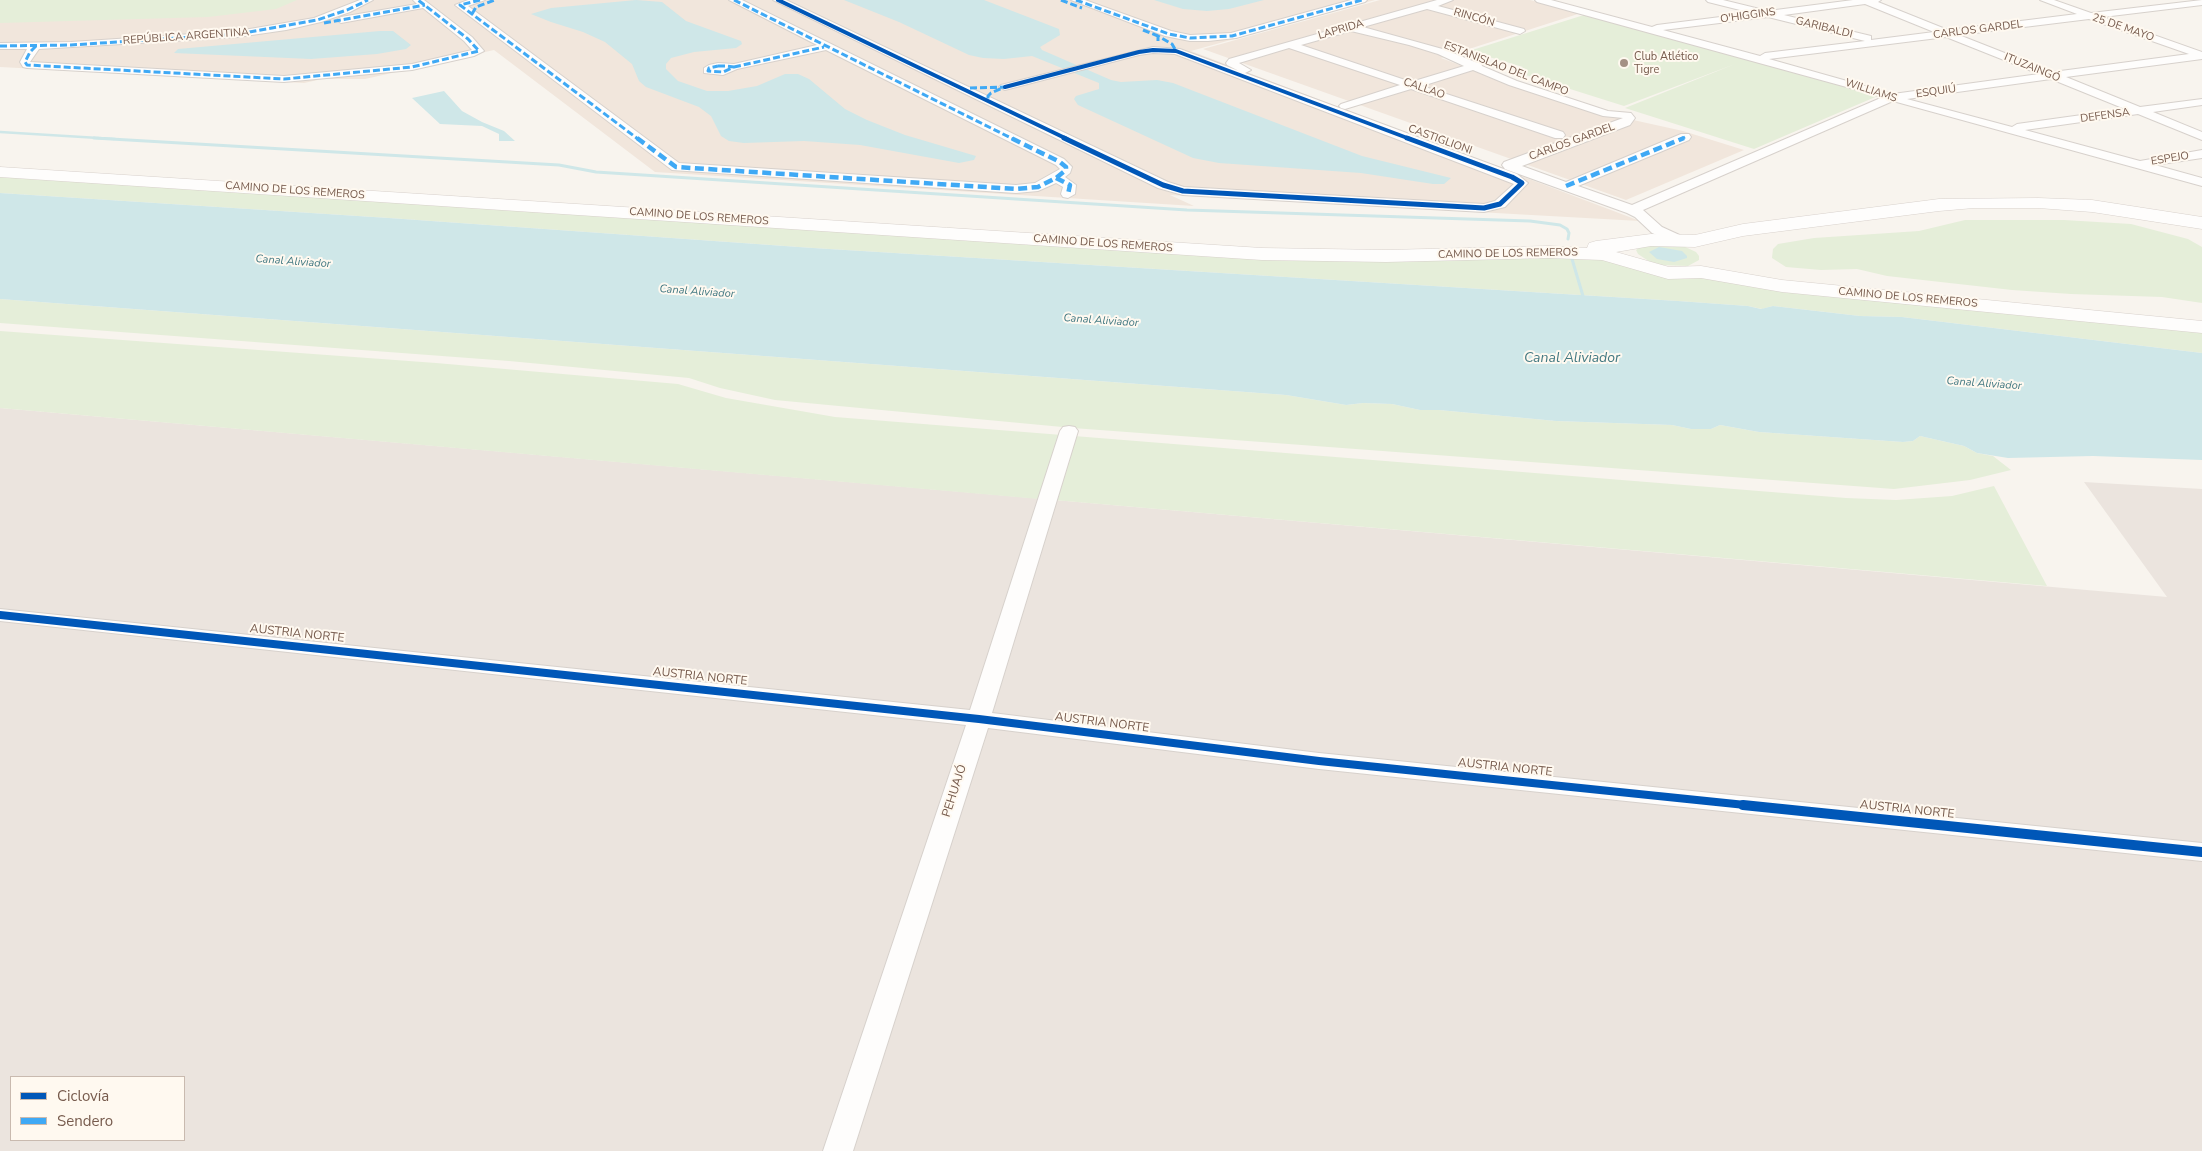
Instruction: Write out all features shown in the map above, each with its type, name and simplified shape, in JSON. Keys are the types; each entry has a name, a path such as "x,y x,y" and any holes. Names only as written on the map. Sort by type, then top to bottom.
{"main road":[{"name":"CAMINO DE LOS REMEROS","path":"0,164 1266,246 1384,248 1533,245 1616,246 1651,240 1695,241 1743,230 1939,205 1974,203 2023,202 2092,206 2202,223"},
{"name":"CAMINO DE LOS REMEROS","path":"0,172 1262,254 1386,256 1569,252 1603,254 1668,272 1701,272 1782,286 2202,327"},
{"path":"1682,241 1699,249 1710,258 1711,262 1708,267 1701,272"},
{"path":"1634,242 1628,247 1630,257 1644,266"}],"street":[{"name":"REPÚBLICA ARGENTINA","path":"0,46 36,46 214,37 258,32 317,20 368,0"},
{"path":"480,0 460,5 676,167 1016,189 1038,187 1056,178 1066,170 1066,167 1060,162 824,47 734,0"},
{"path":"472,14 476,7 495,0"},
{"path":"778,0 1163,185 1183,191 1484,208 1500,204 1522,183 1512,177 1176,51 1139,52"},
{"path":"1061,0 1158,36 1172,44 1176,51"},
{"path":"1076,0 1169,34 1190,38 1208,38 1232,36 1362,0"},
{"name":"LAPRIDA","path":"1233,61 1448,0"},
{"name":"WILLIAMS","path":"1540,0 1874,90 1892,97 2008,130 2202,182"},
{"name":"GARIBALDI","path":"1711,0 1879,42"},
{"name":"O'HIGGINS","path":"1649,29 1878,0"},
{"name":"25 DE MAYO","path":"2044,0 2202,56"},
{"name":"ITUZAINGÓ","path":"1865,1 2202,136"},
{"name":"CARLOS GARDEL","path":"1754,58 2202,2"},
{"path":"36,46 27,57 25,62 27,65 284,79 412,67 470,54 479,50 468,39 421,3 314,25"},
{"path":"1572,9 1590,3"},
{"name":"RINCÓN","path":"1428,6 1520,31"},
{"name":"ESTANISLAO DEL CAMPO","path":"1356,26 1420,38 1539,84 1619,109 1627,115"},
{"name":"ESTANISLAO DEL CAMPO","path":"1356,26 1413,42 1513,83 1607,114 1627,115"},
{"path":"988,101 988,96 991,93 1005,87 1139,52 1154,46 1158,41 1158,36"},
{"name":"CALLAO","path":"1290,45 1558,134"},
{"path":"734,66 824,47"},
{"name":"ESQUIÚ","path":"1632,210 1892,97 2202,56"},
{"name":"CASTIGLIONI","path":"1233,61 1231,63 1233,66 1491,159 1508,159 1566,186 1632,210 1657,230 1682,241"},
{"path":"1345,106 1472,65 1488,63"},
{"path":"958,87 977,89 1005,87"},
{"name":"DEFENSA","path":"2008,130 2202,102"},
{"name":"CARLOS GARDEL","path":"1525,147 1605,117 1607,114"},
{"name":"CARLOS GARDEL","path":"1508,159 1626,122 1629,118 1627,115"},
{"path":"1566,186 1685,137"},
{"name":"ESPEJO","path":"2138,164 2202,154"},
{"path":"1056,178 1070,185 1068,194"},
{"path":"1634,242 1650,223"},
{"name":"PEHUAJÓ","path":"838,1151 979,719 1069,431"},
{"name":"AUSTRIA NORTE","path":"0,615 979,719 1319,760 2202,852"}],"shaded area":[{"path":"0,0 1375,0 1191,51 1640,221 1170,195 1194,206 655,172 494,50 365,79 322,79 304,83 0,67"},
{"path":"1380,0 1530,0 1581,13 1441,58 1597,112 1683,131 1744,150 1626,200 1203,49"},
{"path":"0,408 2167,597 2084,482 2202,489 2202,1151 0,1151"}],"green space":[{"path":"0,0 297,0 276,9 208,17 0,23"},
{"path":"1584,15 1880,95 1754,149 1625,108 1735,64 1624,106 1513,71 1523,67 1469,51"},
{"path":"0,176 1232,257 1584,255 1703,275 2202,330 2202,353 1902,317 1860,316 1773,306 1762,309 1748,306 1678,301 813,248 0,193"},
{"path":"1965,220 2064,220 2131,224 2188,239 2202,247 2202,303 2162,297 2012,290 1887,276 1857,269 1821,270 1786,267 1772,258 1773,249 1778,244 1814,238 1919,231"},
{"path":"1643,244 1681,245 1696,252 1699,260 1688,266 1659,265 1650,262 1638,254 1636,250"},
{"path":"0,299 1286,395 1346,405 1363,403 1392,404 1420,410 1439,410 1556,421 1672,425 1691,429 1711,429 1720,425 1759,432 1903,442 1913,441 1920,436 1964,446 1977,453 1993,456 2011,470 1970,480 1894,489 1073,428 775,400 720,388 689,378 509,361 0,323"},
{"path":"0,331 436,363 678,384 726,398 835,417 1062,435 1039,499 0,408"},
{"path":"1074,436 1846,498 1896,500 1952,496 1994,486 2047,586 1054,500"}],"water":[{"path":"636,0 662,2 686,21 741,41 742,44 736,48 694,52 671,58 666,64 666,69 678,81 707,91 728,91 757,86 785,74 798,74 809,79 845,109 867,120 905,135 976,156 974,160 959,163 860,145 804,141 744,143 729,141 721,136 711,116 699,107 646,87 639,81 632,64 605,42 583,32 531,14 551,8"},
{"path":"844,0 984,0 1059,29 1060,35 1040,47 1042,50 1111,80 1121,82 1157,80 1173,83 1362,156 1451,178 1444,184 1433,184 1361,173 1219,163 1193,158 1078,105 1074,99 1076,96 1099,89 1099,83 1032,56 1004,59 969,55 899,22"},
{"path":"1154,0 1264,0 1229,9 1207,11 1183,9"},
{"path":"393,31 411,45 406,49 377,54 311,59 174,53 178,49"},
{"path":"444,91 462,111 504,131 515,141 499,141 499,134 482,126 440,124 412,98"},
{"name":"Canal Aliviador","path":"0,193 813,248 1678,301 1748,306 1761,309 1773,306 1860,316 1902,317 2202,353 2202,460 2093,456 2008,458 1977,453 1964,446 1920,436 1913,441 1903,442 1759,432 1720,425 1711,429 1691,429 1672,425 1556,421 1439,410 1420,410 1392,404 1363,403 1346,405 1286,395 0,299"},
{"path":"1659,247 1682,251 1687,258 1674,262 1657,259 1649,252"}],"waterway":[{"path":"0,132 115,139"},
{"path":"94,138 559,165 596,172 1187,210 1530,221 1560,225 1567,229 1569,233 1568,239"},
{"path":"1572,259 1583,296"}],"marked path":[{"path":"0,46 71,45 238,34 317,20 347,10 368,0"},
{"path":"36,46 30,52 25,62 27,65 284,79 412,67 479,51 468,39 418,0"},
{"path":"480,0 460,5 676,167 1016,189 1038,187 1056,178 1066,170 1066,167 1060,162 734,0"},
{"path":"472,14 476,7 495,0"},
{"path":"1061,0 1082,8"},
{"path":"1076,0 1169,34 1190,38 1232,36 1362,0"},
{"path":"324,23 425,5"},
{"path":"1143,30 1158,36"},
{"path":"1158,41 1158,36 1172,44 1176,51"},
{"path":"734,67 824,47"},
{"path":"718,66 725,66 734,67 723,72 708,71 709,68 718,66"},
{"path":"970,88 1005,87 991,93 988,96 988,101"},
{"path":"1566,186 1685,137"},
{"path":"1056,178 1070,185 1068,194"}],"cycle path":[{"path":"778,0 1163,185 1183,191 1484,208 1500,204 1522,183 1512,177 1176,51 1153,50 1139,52 1005,87"},
{"path":"0,615 979,719 1319,761 2202,852"}],"place":[{"name":"Club Atlético Tigre","path":"1624,63"}]}
